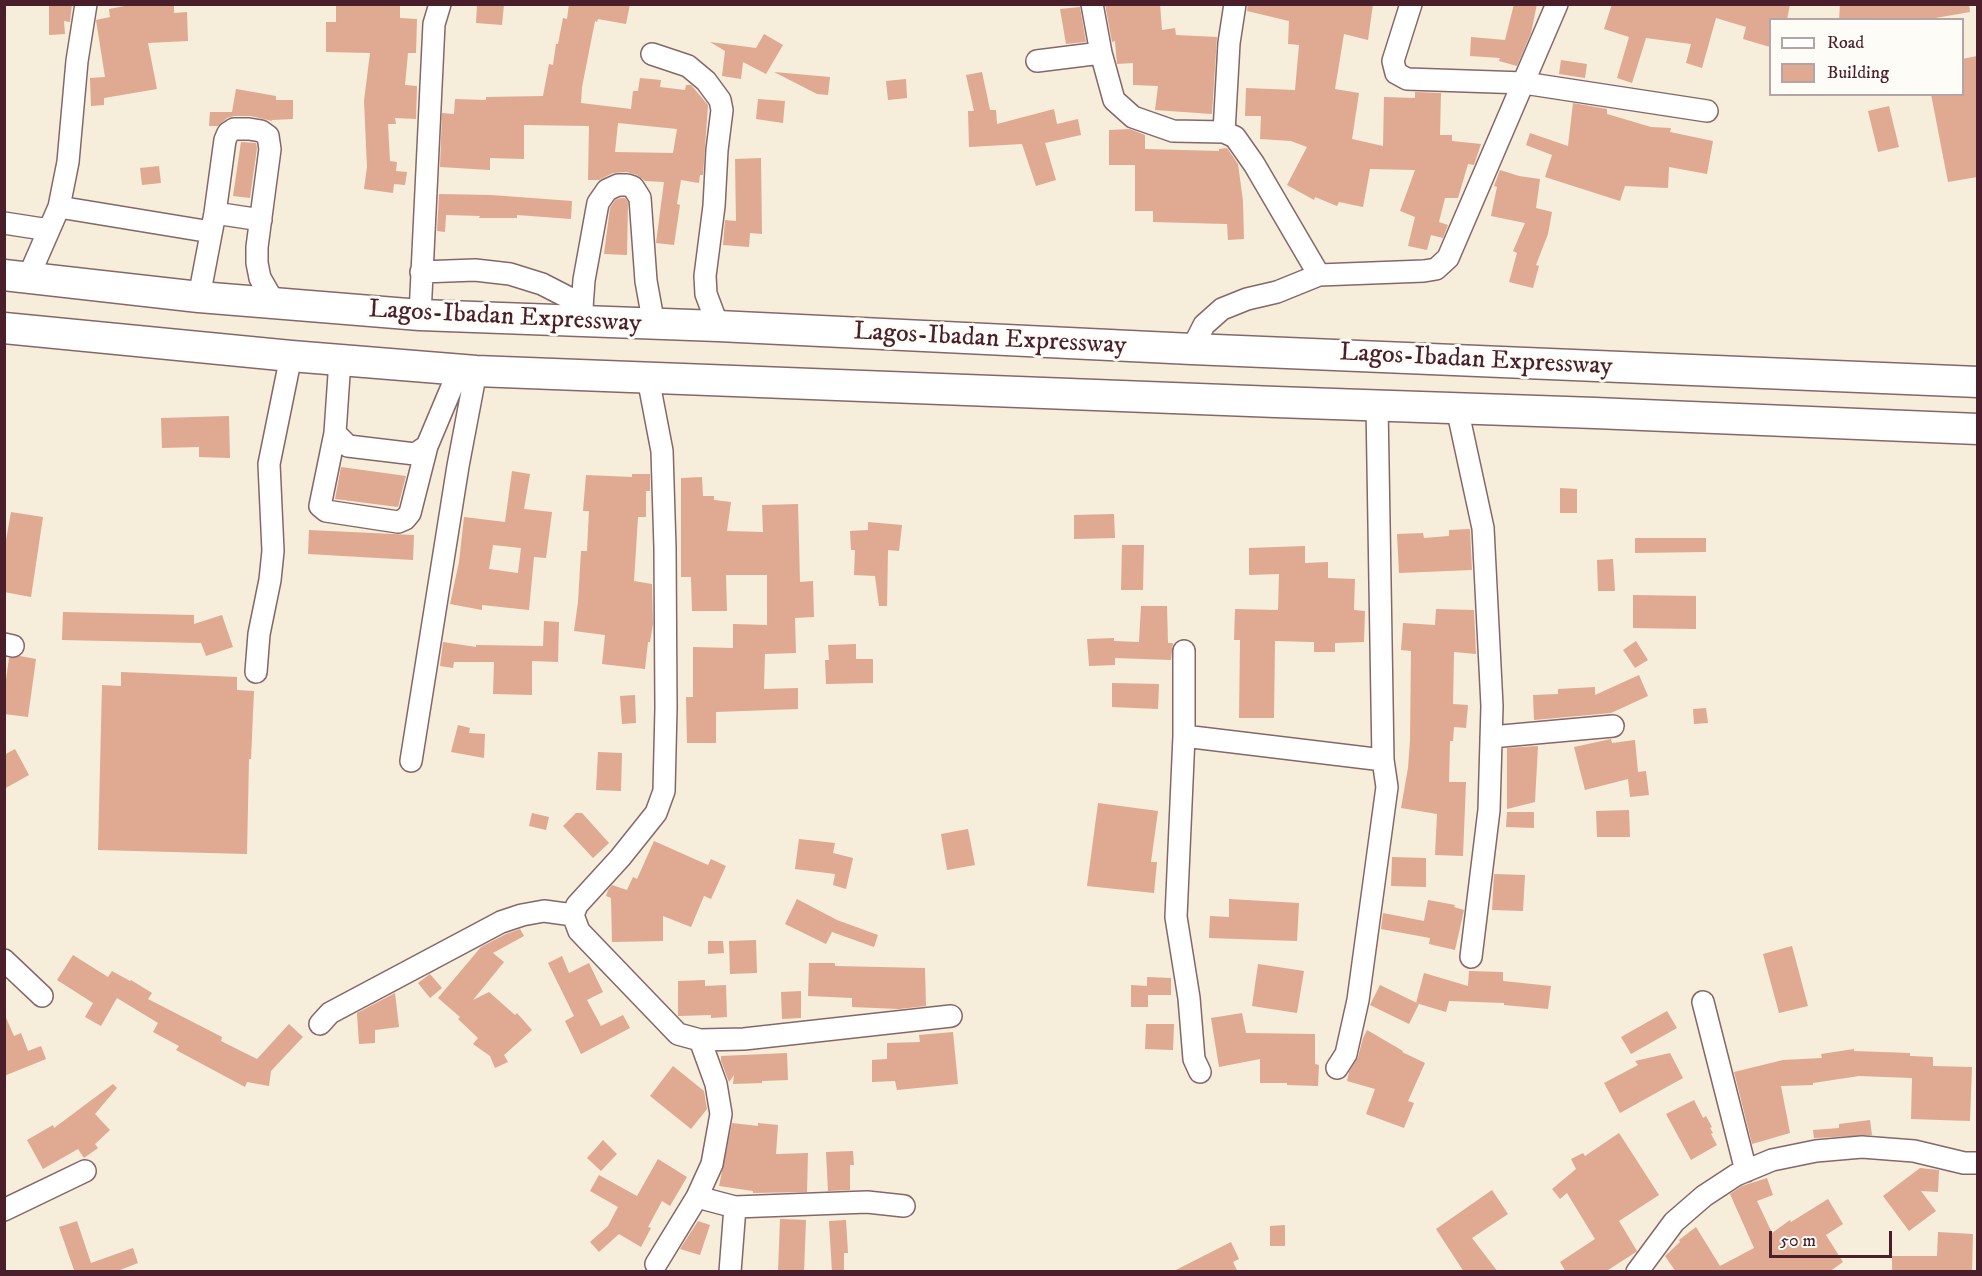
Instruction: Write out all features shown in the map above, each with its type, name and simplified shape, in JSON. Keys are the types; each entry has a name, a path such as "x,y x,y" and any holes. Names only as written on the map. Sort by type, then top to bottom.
{"highway":[{"name":"Lagos-Ibadan Expressway","path":"16,276 199,297 420,315 581,313 654,325 718,326 1192,350 1977,382"},
{"name":"Lagos-Ibadan Expressway","path":"4,328 291,356 467,370 1977,429"}],"street":[{"path":"16,276 49,230 59,207 68,162 77,61 86,4"},
{"path":"420,315 434,24 440,4"},
{"path":"1092,4 1101,53 1114,100 1133,117 1173,131 1224,132 1235,137 1254,164 1319,275"},
{"path":"1224,132 1229,43 1234,4"},
{"path":"1411,4 1393,61 1396,73 1407,79 1524,83 1707,111"},
{"path":"1192,350 1204,325 1222,309 1319,275 1424,271 1436,269 1448,258 1557,4"},
{"path":"1037,61 1101,53"},
{"path":"652,54 688,66 706,81 720,100 722,110 714,206 705,276 706,294 718,326"},
{"path":"199,297 225,140 228,133 234,129 249,129 261,131 268,136 270,149 257,263 260,278 275,304"},
{"path":"421,272 475,270 510,274 542,284 581,313 598,203 607,190 627,184 633,187 640,198 646,281 654,325"},
{"path":"59,207 213,223 261,220"},
{"path":"4,223 49,230"},
{"path":"256,672 259,634 273,552 269,464 291,356"},
{"path":"340,360 335,433 320,506 326,511 398,522 410,513 427,446 467,370"},
{"path":"411,761 458,466 467,370"},
{"path":"648,378 662,451 666,548 664,791 656,813 620,858 577,904 573,915 579,931 678,1034 700,1041 744,1039 951,1016"},
{"path":"1337,1068 1346,1054 1358,1000 1387,787 1383,760 1377,405"},
{"path":"1457,408 1483,528 1492,706 1490,810 1471,957"},
{"path":"335,433 348,446 415,454 427,446"},
{"path":"1184,651 1184,736 1176,916 1189,998 1194,1059 1200,1072"},
{"path":"1491,737 1613,726"},
{"path":"1184,736 1383,760"},
{"path":"320,1024 330,1013 501,922 544,911 573,915"},
{"path":"4,960 42,996"},
{"path":"1703,1002 1746,1171"},
{"path":"656,1264 698,1197 712,1164 722,1114 716,1084 700,1041"},
{"path":"1637,1272 1674,1222 1704,1196 1736,1175 1772,1160 1816,1151 1862,1147 1914,1151 1977,1163"},
{"path":"4,1210 85,1171"},
{"path":"698,1197 735,1207 867,1202 904,1206"},
{"path":"730,1272 735,1207"}],"building":[{"path":"72,4 70,22 64,21 65,34 49,35 49,6"},
{"path":"135,4 174,4 174,13 187,12 188,41 148,43 157,89 104,98 104,105 91,106 90,78 105,77 96,20 110,17 109,9"},
{"path":"336,4 400,4 400,18 417,19 416,53 408,53 405,85 417,86 416,119 395,118 396,124 388,124 390,161 397,162 396,171 407,172 405,185 394,184 393,193 364,189 367,167 364,101 370,53 326,52 326,22 336,22"},
{"path":"477,4 504,4 502,25 476,23"},
{"path":"569,4 630,4 626,24 598,19 597,22 595,21 581,103 631,109 633,91 638,91 640,78 661,80 660,87 685,90 686,85 691,85 708,105 703,175 700,175 699,183 681,180 674,245 656,243 664,182 645,181 627,172 613,173 599,180 588,180 589,126 524,125 524,159 490,158 490,170 440,167 442,113 454,114 455,99 486,100 486,97 543,96 549,64 553,65 563,18 567,19","holes":["618,123 677,129 673,153 615,152"]},
{"path":"1105,4 1160,4 1162,30 1175,28 1176,35 1217,37 1212,114 1155,110 1158,86 1133,85 1133,63 1117,64 1115,41 1112,42"},
{"path":"1248,4 1373,4 1368,40 1344,34 1335,89 1359,93 1352,139 1383,146 1384,97 1415,98 1415,92 1441,93 1440,135 1452,135 1452,141 1481,144 1474,165 1468,164 1458,198 1445,198 1439,222 1448,225 1443,238 1431,235 1427,250 1408,246 1415,217 1400,211 1415,170 1370,169 1363,207 1339,202 1337,206 1315,197 1314,200 1287,185 1307,147 1291,141 1260,139 1261,116 1245,116 1246,88 1295,90 1299,45 1288,44 1289,21 1247,11"},
{"path":"1514,4 1537,4 1531,33 1517,66 1499,61 1500,58 1470,56 1471,37 1505,40"},
{"path":"1612,4 1790,4 1787,18 1769,18 1769,47 1743,39 1746,27 1716,18 1702,68 1686,63 1691,44 1646,38 1632,83 1617,78 1629,37 1604,29"},
{"path":"1840,4 1969,4 1970,12 1936,18 1839,18"},
{"path":"1080,7 1086,42 1066,44 1060,9"},
{"path":"764,34 783,45 766,74 743,62 741,79 722,76 725,51 710,42 756,48"},
{"path":"1977,56 1977,177 1948,182 1931,96 1964,96 1964,59"},
{"path":"1561,60 1587,64 1585,78 1559,74"},
{"path":"774,72 830,77 828,95 817,94"},
{"path":"982,72 990,110 996,110 997,124 1054,109 1057,124 1078,119 1081,135 1045,143 1056,180 1036,186 1022,144 969,147 968,111 974,111 966,75"},
{"path":"906,79 907,98 888,100 886,81"},
{"path":"236,89 276,96 276,100 293,100 293,119 272,121 251,116 234,116 227,118 218,126 209,126 210,112 232,112"},
{"path":"758,99 785,101 783,123 756,119"},
{"path":"1573,103 1607,109 1607,114 1651,127 1671,128 1670,132 1713,141 1707,174 1669,167 1668,188 1625,186 1620,201 1545,177 1552,155 1526,145 1530,133 1568,146"},
{"path":"1889,106 1899,147 1878,152 1868,111"},
{"path":"1130,129 1145,135 1145,149 1219,151 1219,149 1227,148 1238,164 1243,201 1244,239 1228,240 1227,224 1153,222 1153,211 1135,211 1135,165 1109,165 1109,130"},
{"path":"241,142 256,143 257,148 250,198 233,196"},
{"path":"761,158 762,234 750,233 749,247 723,245 725,220 736,221 735,159"},
{"path":"159,166 161,183 142,185 140,168"},
{"path":"1500,170 1540,179 1536,208 1552,212 1548,234 1536,265 1539,266 1533,288 1509,282 1517,253 1513,251 1525,223 1491,216 1497,187 1494,186"},
{"path":"439,194 572,201 571,219 517,215 517,218 479,218 480,216 446,215 445,232 437,231"},
{"path":"625,198 628,202 627,255 604,254 610,208 615,200"},
{"path":"229,416 230,458 199,457 199,447 162,448 161,418"},
{"path":"341,467 406,476 398,507 335,499"},
{"path":"512,471 530,474 524,509 552,512 546,558 534,557 529,610 482,605 482,610 450,604 459,562 464,517 505,522","holes":["493,545 521,548 518,573 489,569"]},
{"path":"632,474 650,474 650,491 646,491 646,517 638,517 634,581 652,584 653,624 645,669 602,664 605,635 574,631 581,551 587,551 589,511 583,511 586,475 632,477"},
{"path":"702,477 703,496 714,496 714,500 731,502 727,531 763,532 762,505 798,504 800,582 813,581 814,617 795,618 796,653 765,654 764,689 798,688 798,709 716,712 716,743 687,743 686,697 693,697 693,647 733,648 733,624 767,625 767,575 726,575 727,611 692,611 691,577 681,577 681,478"},
{"path":"1560,488 1577,489 1577,513 1560,513"},
{"path":"11,512 43,517 31,597 4,592 4,551"},
{"path":"1114,514 1115,538 1074,539 1074,515"},
{"path":"868,522 902,525 899,551 888,550 887,606 879,606 875,576 854,575 855,550 851,550 850,531 868,530"},
{"path":"1470,529 1472,570 1399,573 1397,534 1423,533 1424,538 1449,536 1449,530"},
{"path":"309,530 414,535 413,560 308,554"},
{"path":"1635,538 1706,538 1706,552 1635,553"},
{"path":"1122,545 1144,545 1143,590 1121,590"},
{"path":"1305,546 1305,563 1328,562 1328,578 1355,579 1354,610 1365,611 1364,642 1335,643 1335,652 1314,652 1314,642 1275,641 1274,718 1239,718 1240,640 1234,640 1235,609 1278,610 1279,574 1249,575 1249,548"},
{"path":"1613,559 1615,591 1598,591 1597,560"},
{"path":"1633,595 1696,596 1696,629 1633,628"},
{"path":"1141,606 1167,606 1168,643 1173,643 1171,660 1115,658 1115,665 1089,666 1087,639 1114,638 1114,641 1139,642"},
{"path":"1436,609 1474,610 1476,654 1454,652 1453,704 1468,705 1466,728 1454,727 1453,741 1450,741 1449,782 1466,782 1463,856 1435,855 1437,814 1401,808 1410,741 1411,651 1401,650 1403,623 1435,625"},
{"path":"63,612 194,615 194,624 222,615 233,647 206,656 201,643 62,640"},
{"path":"544,621 559,622 558,662 532,661 532,695 493,694 494,662 454,662 453,668 440,666 443,642 476,647 476,645 543,646"},
{"path":"1636,641 1648,660 1635,668 1623,650"},
{"path":"856,644 856,659 873,659 873,683 826,684 825,660 829,660 828,645"},
{"path":"20,656 36,659 28,717 4,714 9,658"},
{"path":"121,672 237,677 237,690 254,691 251,759 249,759 247,854 98,850 102,685 121,686"},
{"path":"1639,675 1648,696 1611,713 1534,720 1533,695 1558,694 1558,689 1595,687 1595,695"},
{"path":"1112,683 1159,684 1158,709 1112,707"},
{"path":"635,695 636,723 622,724 620,696"},
{"path":"1706,708 1708,723 1694,724 1693,709"},
{"path":"458,725 470,728 469,733 485,734 484,758 451,752"},
{"path":"1611,739 1612,743 1635,740 1638,772 1646,771 1649,795 1630,797 1628,779 1585,790 1574,747"},
{"path":"1538,746 1535,802 1507,809 1507,748"},
{"path":"15,749 29,775 4,789 4,755"},
{"path":"598,752 622,753 621,791 596,790"},
{"path":"1098,803 1158,811 1151,862 1157,862 1154,893 1087,886"},
{"path":"1629,810 1630,837 1597,837 1596,811"},
{"path":"1507,812 1534,812 1534,828 1506,827"},
{"path":"532,813 549,817 546,830 529,826"},
{"path":"576,813 582,813 609,843 593,858 563,826"},
{"path":"968,829 975,865 947,870 941,834"},
{"path":"799,839 835,843 833,853 853,858 846,889 833,885 835,874 795,869"},
{"path":"654,841 708,865 711,859 726,866 711,899 704,896 691,927 663,916 663,941 612,942 611,898 606,896 608,890 612,885 627,890 633,877 637,879"},
{"path":"1392,857 1426,858 1426,887 1391,886"},
{"path":"1494,874 1525,875 1523,911 1492,910"},
{"path":"797,899 837,920 878,935 874,947 832,932 826,944 785,924"},
{"path":"1229,899 1299,903 1297,941 1209,938 1210,916 1229,917"},
{"path":"1428,900 1455,905 1454,907 1464,910 1455,950 1429,944 1430,938 1381,929 1383,913 1424,921"},
{"path":"520,929 524,936 493,953 504,962 473,1000 489,992 515,1015 517,1013 532,1030 504,1055 508,1062 495,1068 490,1056 473,1044 478,1038 458,1019 460,1017 438,998 481,947"},
{"path":"756,940 757,973 730,974 729,941"},
{"path":"708,941 723,941 724,953 708,954"},
{"path":"1792,946 1808,1006 1779,1013 1763,954"},
{"path":"73,955 108,977 112,971 131,980 152,993 148,999 222,1037 221,1041 257,1059 289,1024 303,1037 271,1071 269,1086 247,1082 245,1087 176,1050 179,1046 153,1032 158,1023 117,998 101,1026 85,1017 93,1003 57,980"},
{"path":"562,956 569,973 589,963 603,992 587,1000 601,1026 623,1015 630,1028 581,1054 565,1021 574,1016 548,963"},
{"path":"809,963 835,963 835,966 925,968 926,1006 899,1009 852,1007 852,998 808,996"},
{"path":"1258,964 1304,971 1297,1013 1252,1006"},
{"path":"1469,971 1503,972 1503,981 1551,986 1548,1009 1504,1005 1504,1003 1449,1001 1446,1012 1416,1003 1424,973 1468,986"},
{"path":"430,974 442,988 430,998 418,983"},
{"path":"1147,977 1171,978 1171,995 1148,995 1148,1007 1131,1007 1131,985 1147,986"},
{"path":"705,980 705,986 726,985 727,1017 678,1016 678,981"},
{"path":"1380,985 1419,1004 1409,1024 1370,1005"},
{"path":"801,991 801,1018 782,1019 781,992"},
{"path":"395,993 399,1027 375,1030 375,1043 359,1044 357,1013"},
{"path":"1667,1011 1677,1028 1631,1054 1621,1037"},
{"path":"4,1013 14,1036 21,1033 28,1051 41,1046 46,1059 4,1076"},
{"path":"1242,1013 1246,1033 1315,1034 1315,1064 1319,1065 1318,1086 1260,1083 1260,1059 1219,1067 1211,1018"},
{"path":"1146,1024 1174,1024 1173,1050 1145,1049"},
{"path":"1367,1030 1402,1052 1425,1063 1408,1101 1414,1103 1404,1128 1366,1114 1375,1089 1347,1081"},
{"path":"953,1032 958,1084 897,1090 895,1081 872,1082 872,1060 887,1059 887,1043 920,1042 919,1035"},
{"path":"1854,1049 1854,1051 1910,1053 1910,1056 1933,1057 1933,1066 1972,1067 1970,1121 1911,1119 1912,1078 1859,1076 1813,1083 1813,1085 1781,1086 1790,1133 1752,1144 1734,1072 1783,1060 1822,1058 1821,1054"},
{"path":"787,1053 788,1080 733,1084 734,1075 729,1082 721,1061 721,1056"},
{"path":"1670,1053 1683,1078 1620,1113 1604,1083 1638,1065 1635,1061"},
{"path":"673,1066 704,1091 707,1109 691,1129 650,1096"},
{"path":"113,1084 117,1088 95,1114 110,1130 95,1144 98,1148 84,1158 78,1149 43,1169 27,1140 53,1125 54,1128"},
{"path":"1694,1100 1703,1118 1706,1116 1712,1127 1710,1128 1713,1133 1711,1134 1717,1145 1691,1160 1666,1114"},
{"path":"1870,1120 1872,1135 1814,1138 1813,1130 1839,1128 1839,1124"},
{"path":"732,1123 758,1126 758,1123 778,1125 776,1154 808,1153 807,1192 753,1193 753,1191 719,1186"},
{"path":"1619,1133 1659,1195 1619,1221 1636,1252 1605,1272 1566,1272 1560,1262 1595,1239 1567,1193 1560,1199 1552,1189 1576,1169 1571,1159 1583,1153 1585,1156"},
{"path":"603,1140 617,1154 601,1171 587,1158"},
{"path":"853,1151 854,1165 850,1165 850,1190 828,1191 826,1152"},
{"path":"658,1159 687,1177 670,1206 662,1201 648,1227 651,1228 641,1247 619,1234 599,1252 590,1242 608,1226 618,1207 590,1191 599,1175 637,1196"},
{"path":"1920,1168 1939,1170 1938,1192 1921,1191 1936,1211 1909,1231 1883,1196"},
{"path":"1767,1178 1773,1195 1757,1201 1772,1233 1828,1199 1843,1224 1826,1235 1843,1262 1829,1272 1676,1272 1665,1256 1680,1242 1679,1240 1696,1227 1720,1266 1754,1248 1730,1194 1742,1186"},
{"path":"1492,1190 1508,1214 1472,1238 1498,1272 1464,1272 1436,1229"},
{"path":"780,1219 806,1220 804,1272 778,1272"},
{"path":"846,1220 848,1253 844,1253 844,1272 832,1272 829,1221"},
{"path":"77,1221 91,1263 133,1248 138,1263 115,1272 73,1272 59,1227"},
{"path":"698,1221 710,1225 700,1255 680,1249"},
{"path":"1285,1225 1285,1246 1270,1246 1270,1226"},
{"path":"1938,1232 1973,1234 1972,1272 1892,1272 1892,1256 1937,1256"},
{"path":"1231,1242 1239,1259 1233,1262 1238,1272 1172,1272"}]}
